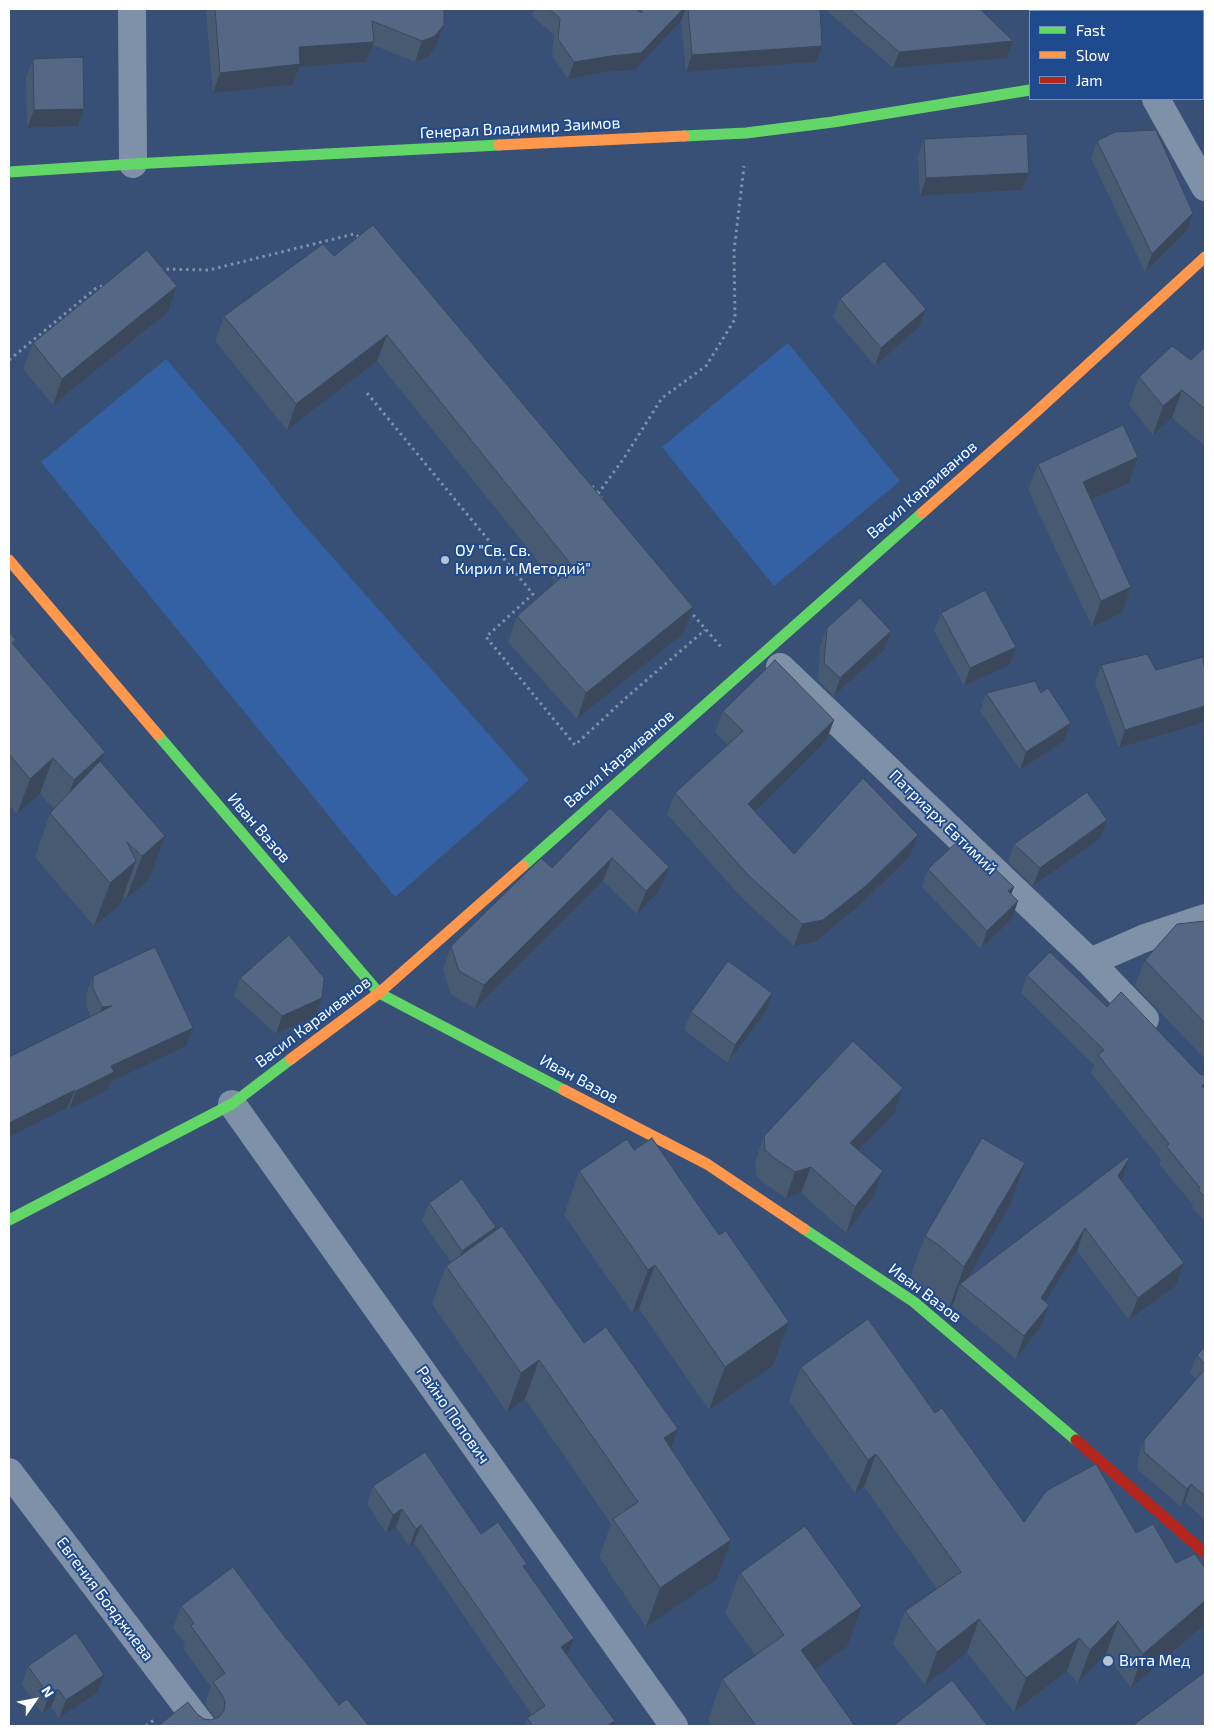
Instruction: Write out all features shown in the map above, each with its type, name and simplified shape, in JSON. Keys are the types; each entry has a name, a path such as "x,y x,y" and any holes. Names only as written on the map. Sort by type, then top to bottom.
{"street":[{"path":"132,9 133,164"},
{"name":"Генерал Владимир Заимов","path":"9,172 746,133 842,120 1029,90"},
{"path":"1157,100 1205,187"},
{"name":"Васил Караиванов","path":"9,1220 232,1104 379,993 1036,412 1205,257"},
{"name":"Иван Вазов","path":"9,560 379,993 707,1164 906,1297 1059,1425 1205,1553"},
{"name":"Патриарх Евтимий","path":"764,651 1090,962 1164,1039"},
{"path":"1090,962 1145,938 1205,918"},
{"name":"Райно Попович","path":"232,1104 674,1726"},
{"name":"Евгения Бояджиева","path":"9,1472 202,1726"}],"path":[{"path":"592,498 599,494 662,398 706,366 735,319 734,251 746,133"},
{"path":"152,269 209,270 354,234 369,244"},
{"path":"9,360 95,289 111,282"},
{"path":"367,393 533,594 486,637 575,745 628,696 705,630"},
{"path":"586,479 604,501"},
{"path":"688,609 718,644 740,674"}],"shaded area":[{"path":"788,343 900,481 774,586 662,447"},
{"path":"166,359 244,450 297,517 529,780 395,897 41,462"}],"building":[{"path":"215,9 444,9 444,25 435,36 422,41 372,21 374,42 299,47 300,64 220,73"},
{"path":"549,9 636,9 642,13 641,9 683,9 641,53 574,62 558,39 560,18"},
{"path":"688,9 820,9 822,46 692,55"},
{"path":"850,9 980,9 1013,41 899,52"},
{"path":"83,57 84,109 34,110 33,59"},
{"path":"1156,130 1193,213 1152,254 1097,141 1115,132"},
{"path":"1027,134 1029,173 926,178 924,139"},
{"path":"373,225 693,607 586,693 517,616 573,567 387,335 296,404 224,316 323,244 334,256"},
{"path":"147,250 177,286 62,379 33,343"},
{"path":"884,261 926,309 881,348 840,299"},
{"path":"1172,346 1191,360 1205,347 1205,409 1182,390 1163,406 1139,377"},
{"path":"1123,425 1138,457 1083,482 1131,587 1101,601 1038,464"},
{"path":"985,590 1016,647 970,668 941,613"},
{"path":"860,598 891,631 840,678 824,663 827,628"},
{"path":"9,632 16,640 12,643 105,752 74,780 53,758 30,779 9,754"},
{"path":"1147,654 1156,670 1203,657 1205,666 1205,706 1125,730 1101,665"},
{"path":"775,660 834,720 748,804 794,854 863,778 918,835 867,885 823,920 802,924 749,876 675,793 743,731 723,711"},
{"path":"1035,681 1041,693 1048,688 1071,723 1026,752 986,693"},
{"path":"100,761 165,836 142,856 127,842 136,861 110,883 50,813"},
{"path":"1087,792 1107,820 1040,868 1014,844"},
{"path":"610,808 669,867 646,891 612,858 484,985 459,971 451,946 541,858 552,868"},
{"path":"959,840 984,865 988,862 1014,887 1008,891 1018,901 987,931 928,869"},
{"path":"1205,921 1205,1023 1145,960 1177,924"},
{"path":"289,935 324,978 322,998 282,1016 240,978"},
{"path":"155,947 193,1028 111,1066 114,1072 9,1123 9,1057 112,1006 102,1007 93,988 93,976"},
{"path":"1050,952 1107,1007 1121,992 1200,1074 1205,1076 1205,1083 1202,1086 1205,1090 1205,1197 1166,1146 1169,1144 1098,1055 1104,1050 1027,975"},
{"path":"728,961 772,993 735,1045 691,1012"},
{"path":"853,1041 903,1088 850,1143 883,1171 855,1207 811,1167 795,1172 774,1158 765,1150 764,1136"},
{"path":"652,1138 719,1235 726,1231 789,1322 725,1367 655,1265 648,1270 579,1171 627,1139 634,1150"},
{"path":"982,1138 1025,1163 964,1267 940,1246 925,1236"},
{"path":"1127,1157 1129,1159 1118,1176 1184,1263 1138,1298 1085,1228 1041,1298 1049,1305 1024,1336 960,1284"},
{"path":"462,1179 496,1227 462,1251 429,1203"},
{"path":"502,1226 584,1343 606,1327 678,1429 664,1438 731,1540 660,1588 613,1519 638,1502 539,1360 521,1373 446,1266"},
{"path":"868,1319 935,1413 942,1408 1024,1522 1046,1491 1096,1464 1136,1533 1153,1524 1176,1563 1195,1554 1205,1568 1205,1601 1143,1654 1118,1621 1090,1650 1079,1638 1026,1678 979,1619 937,1652 905,1611 961,1572 876,1454 868,1460 801,1367"},
{"path":"1205,1347 1205,1365 1197,1355"},
{"path":"1205,1369 1205,1496 1191,1484 1187,1489 1144,1452 1144,1440"},
{"path":"425,1452 481,1534 498,1522 527,1564 523,1566 574,1638 561,1647 615,1721 607,1726 533,1726 527,1718 545,1706 421,1525 416,1529 402,1509 393,1515 373,1486"},
{"path":"805,1526 862,1606 801,1650 855,1726 756,1726 722,1679 784,1635 740,1573"},
{"path":"233,1567 287,1640 339,1705 347,1699 369,1726 158,1726 188,1702 197,1714 204,1719 211,1720 219,1717 224,1711 225,1702 213,1682 225,1673 191,1626 194,1623 181,1606"},
{"path":"76,1633 104,1675 66,1700 58,1689 49,1696 28,1666"},
{"path":"1205,1672 1205,1726 1132,1726"},
{"path":"952,1680 988,1726 893,1726"}],"traffic: fast":[{"path":"684,136 746,133 833,122 1029,90"},
{"path":"9,172 499,145"},
{"path":"523,866 922,513"},
{"path":"158,735 379,993 564,1090"},
{"path":"9,1220 232,1104 291,1059"},
{"path":"804,1229 914,1302 1076,1440"}],"traffic: slow":[{"path":"499,145 684,136"},
{"path":"922,513 1036,412 1205,257"},
{"path":"9,560 158,735"},
{"path":"291,1059 379,993 523,866"},
{"path":"564,1090 707,1164 804,1229"}],"traffic: jam":[{"path":"1076,1440 1205,1553"}],"place":[{"name":"ОУ \"Св. Св. Кирил и Методий\"","path":"445,560"},
{"name":"Вита Мед","path":"1108,1661"}]}
